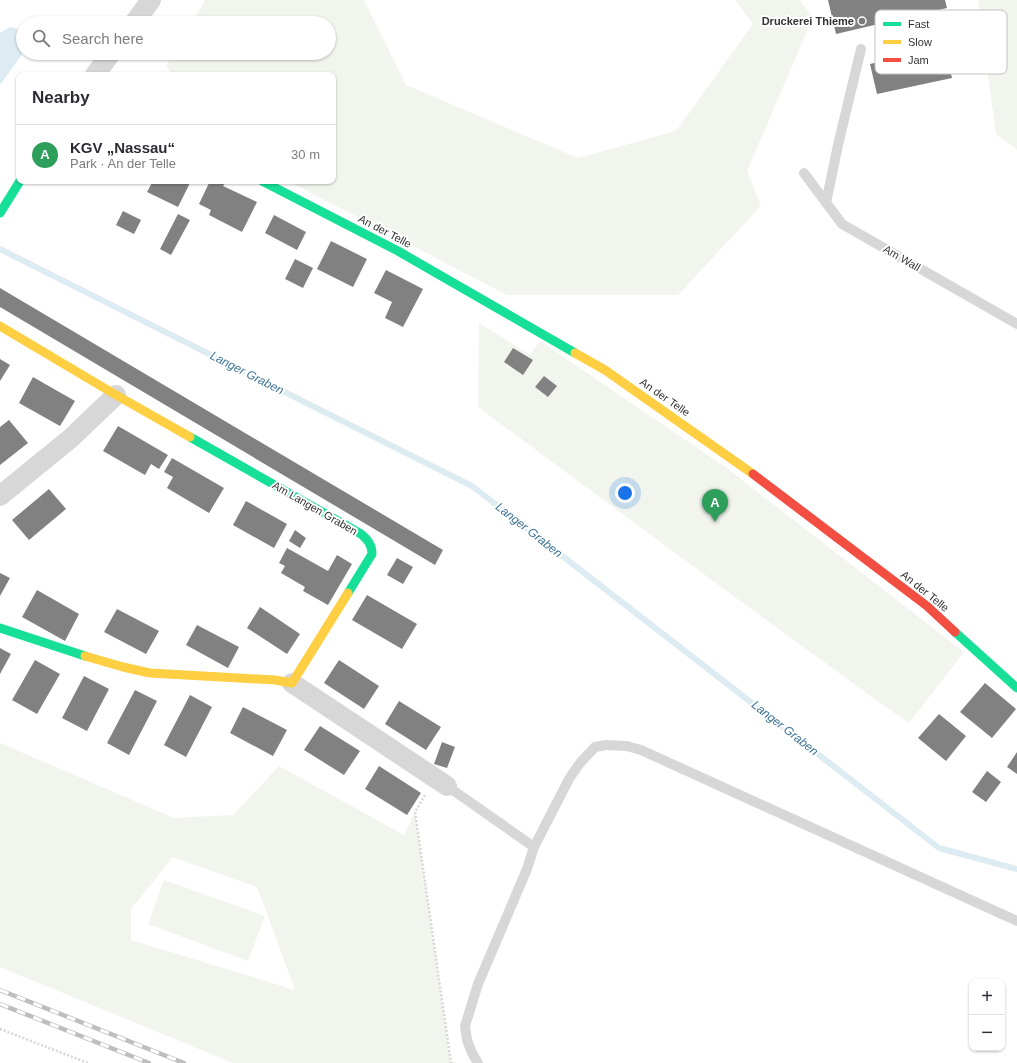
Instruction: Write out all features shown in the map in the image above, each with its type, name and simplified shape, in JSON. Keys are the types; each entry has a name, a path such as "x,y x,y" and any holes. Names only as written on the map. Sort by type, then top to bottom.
{"street":[{"path":"139,16 151,0"},
{"path":"97,72 106,60"},
{"path":"0,213 18,184"},
{"name":"An der Telle","path":"268,184 398,251 605,370 746,469 927,606 1017,688"},
{"name":"Am Langen Graben","path":"0,326 116,395 361,534 368,540 372,547 372,554 292,683"},
{"path":"0,496 71,438 116,395"},
{"path":"0,628 82,655 150,673 276,680 292,683 441,781"}],"lane":[{"path":"826,203 861,49"},
{"name":"Am Wall","path":"804,173 842,224 1017,324"},
{"path":"478,1063 467,1040 465,1026 478,984 519,888 534,848 569,779 580,763 595,747 606,745 627,746 641,750 1017,921"},
{"path":"441,781 534,848"}],"path":[{"path":"441,781 415,812 451,1063"},
{"path":"0,1029 88,1063"}],"shaded area":[{"path":"205,0 364,0 406,85 578,158 676,131 753,24 735,0 799,0 813,17 747,171 761,206 678,295 507,295 294,184 336,184 336,72 170,72 166,66 170,60 336,60 336,16 196,16"},
{"path":"978,0 1017,0 1017,150 996,134 988,74 1007,74 1007,10 979,10"},
{"path":"10,27 16,28 16,60 18,60 0,85 0,33"},
{"path":"479,323 530,355 540,341 724,466 964,652 909,723 709,578 478,407"},
{"path":"0,743 174,818 233,815 279,766 404,835 415,812 450,1060 456,1063 233,1063 0,967","holes":["173,857 257,887 295,990 131,940 131,909"]},
{"path":"164,880 265,916 248,961 148,924"}],"building":[{"name":"Druckerei Thieme","path":"828,0 945,0 947,8 938,10 875,10 875,25 836,34"},
{"path":"875,63 875,74 951,74 952,78 877,94 870,64"},
{"path":"151,184 190,184 178,207 147,192"},
{"path":"209,184 224,184 223,186 257,202 242,232 209,215 211,210 199,204"},
{"path":"123,211 141,220 134,234 116,225"},
{"path":"178,214 190,220 171,255 160,249"},
{"path":"274,215 306,232 297,250 265,233"},
{"path":"331,241 367,259 353,287 317,269"},
{"path":"295,259 313,268 303,288 285,279"},
{"path":"386,270 423,289 403,327 385,318 392,302 374,293"},
{"path":"0,288 443,550 435,565 0,307"},
{"path":"513,348 533,360 523,375 504,362"},
{"path":"0,359 10,365 0,381"},
{"path":"544,376 557,386 548,397 535,387"},
{"path":"33,377 75,401 60,426 19,403"},
{"path":"9,420 28,443 0,465 0,427"},
{"path":"118,426 168,455 159,469 151,464 145,475 103,451"},
{"path":"172,458 224,488 209,513 167,488 173,477 164,472"},
{"path":"49,489 66,509 29,540 12,520"},
{"path":"246,501 287,524 274,548 233,525"},
{"path":"295,530 306,538 300,548 289,541"},
{"path":"287,548 328,571 337,555 352,564 328,605 303,591 305,587 281,573 285,566 279,563"},
{"path":"397,558 413,567 403,584 387,575"},
{"path":"0,573 10,578 0,596"},
{"path":"37,590 79,614 65,641 22,617"},
{"path":"367,595 417,624 402,649 352,620"},
{"path":"260,607 300,634 287,654 247,628"},
{"path":"117,609 159,631 146,654 104,632"},
{"path":"197,625 239,647 228,668 186,645"},
{"path":"0,648 11,654 0,674"},
{"path":"35,660 60,674 37,714 12,700"},
{"path":"339,660 379,686 364,709 324,683"},
{"path":"84,676 109,689 87,731 62,718"},
{"path":"985,683 1016,709 992,738 960,712"},
{"path":"135,690 157,701 129,755 107,743"},
{"path":"190,695 212,707 186,757 164,745"},
{"path":"399,701 441,727 426,750 385,724"},
{"path":"243,707 287,730 273,756 230,733"},
{"path":"939,714 966,736 946,761 918,738"},
{"path":"320,726 360,751 344,775 304,750"},
{"path":"442,742 455,747 447,768 434,764"},
{"path":"1017,752 1017,774 1007,767"},
{"path":"379,766 421,793 407,815 365,789"},
{"path":"987,771 1001,782 986,802 972,792"}],"waterway":[{"name":"Langer Graben","path":"0,249 472,486 939,848 1017,869"}],"railway":[{"path":"0,990 184,1063"},
{"path":"0,1004 149,1063"}],"traffic: fast":[{"path":"0,213 18,184"},
{"path":"268,184 398,251 575,353"},
{"path":"190,437 361,534 368,541 372,554 348,593"},
{"path":"0,628 85,656"},
{"path":"955,632 1017,688"}],"traffic: slow":[{"path":"0,326 190,437"},
{"path":"575,353 605,370 753,474"},
{"path":"85,656 150,673 275,680 292,683 348,593"}],"traffic: jam":[{"path":"753,474 927,606 955,632"}],"place":[{"name":"Druckerei Thieme","path":"862,21"},
{"name":"KGV „Nassau“","path":"715,522"}]}
